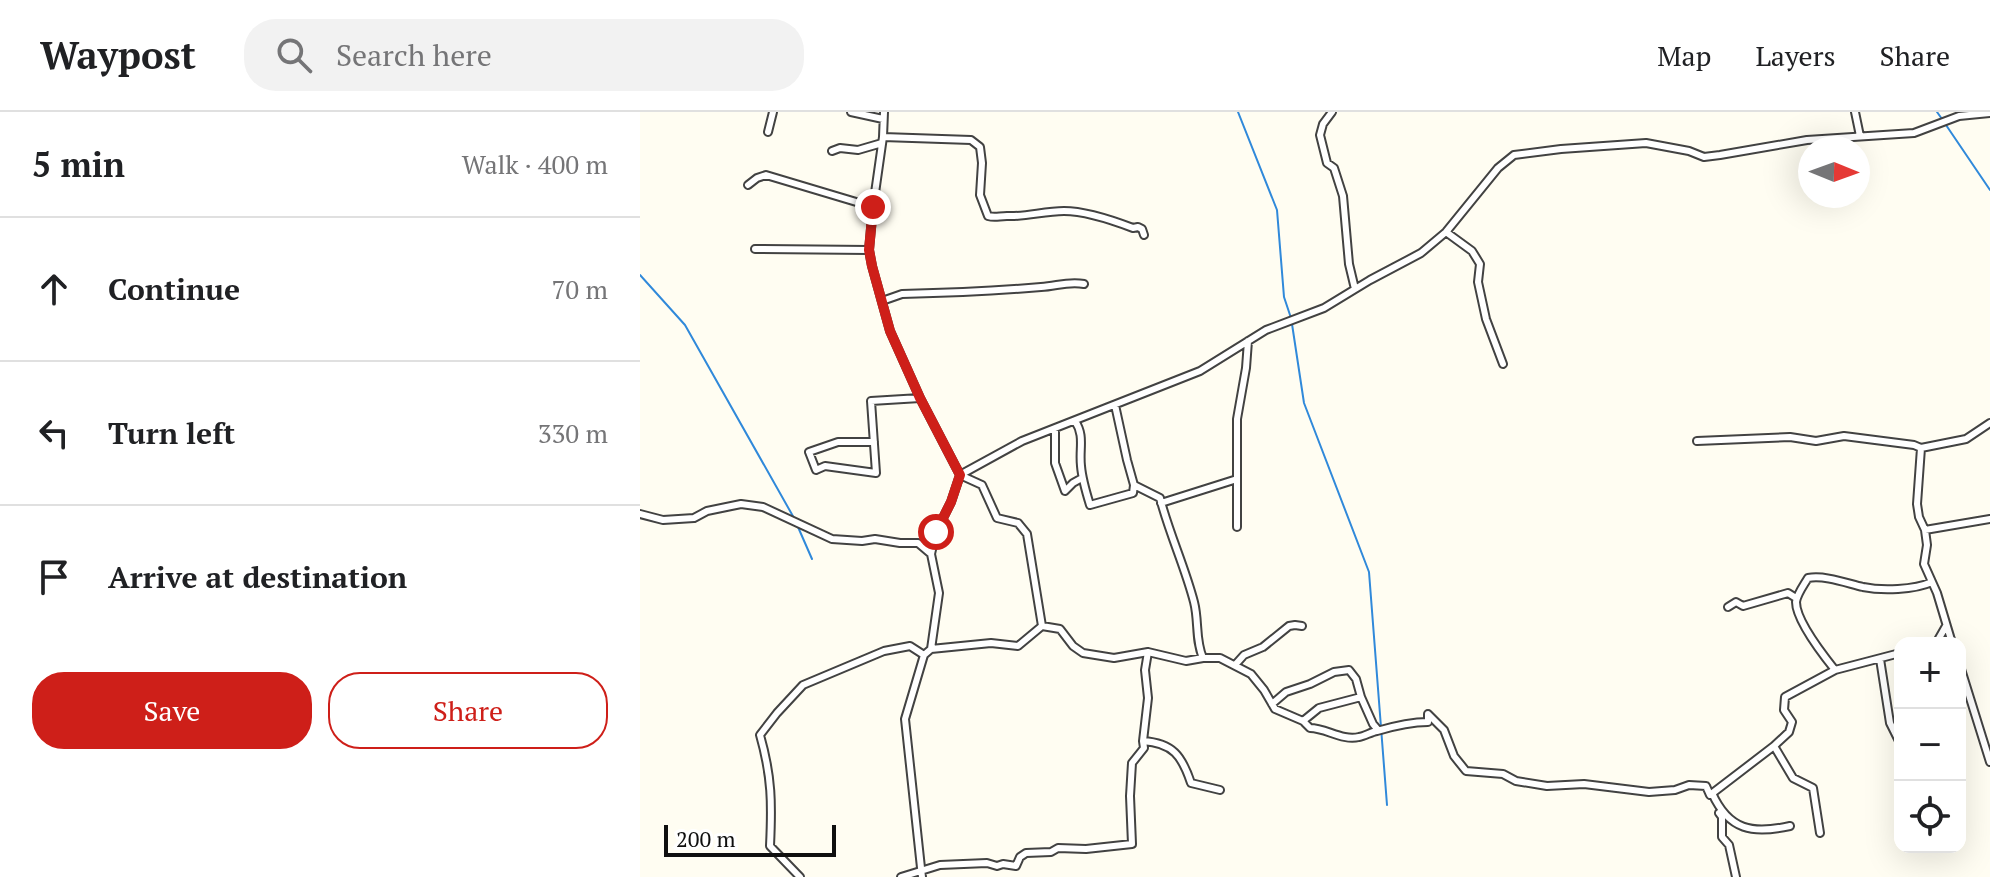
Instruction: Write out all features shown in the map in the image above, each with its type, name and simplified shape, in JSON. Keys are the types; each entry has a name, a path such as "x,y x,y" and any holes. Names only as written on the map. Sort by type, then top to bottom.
{"street":[{"path":"768,132 773,112"},
{"path":"851,112 884,116 869,250 890,331 960,475 982,485 997,518 1018,523 1027,534 1042,626"},
{"path":"1332,112 1323,124 1320,135 1327,163 1339,178 1355,289"},
{"path":"1855,112 1860,136 1914,133 1959,116 1990,113"},
{"path":"832,151 840,148 858,150 882,140 971,140 980,147 980,195 988,216 1016,218 1064,211 1138,227 1144,235"},
{"path":"931,649 939,593 931,554 936,532 960,475 1022,441 1200,371 1266,330 1324,308 1421,253 1446,232 1498,168 1514,155 1646,143 1704,157 1798,141"},
{"path":"748,185 766,175 873,207"},
{"path":"1446,232 1472,251 1480,264 1478,282 1486,319 1503,364"},
{"path":"755,249 869,250"},
{"path":"882,301 902,294 1040,287 1064,285 1070,281 1084,284"},
{"path":"1237,527 1237,419 1248,341"},
{"path":"874,442 838,442 809,452 816,470 825,466 876,473 874,442 871,401 920,398"},
{"path":"1075,421 1082,431 1080,460 1090,505 1133,493 1134,485 1115,405"},
{"path":"1697,441 1790,437 1816,441 1844,436 1921,448 1966,439 1990,423"},
{"path":"1055,429 1055,463 1065,491 1082,478"},
{"path":"1921,448 1917,504 1927,545 1924,564 1937,593 1950,637"},
{"path":"1161,503 1237,479"},
{"path":"1134,485 1160,498 1198,617 1197,645 1203,658"},
{"path":"640,514 663,520 694,518 707,511 741,504 763,507 832,539 918,543 931,554"},
{"path":"1925,530 1990,519"},
{"path":"1835,670 1804,626 1798,612 1796,598 1810,576 1871,588 1900,589 1932,582"},
{"path":"1728,607 1736,602 1743,606 1788,593 1796,598"},
{"path":"922,874 905,719 924,655 931,649 991,643 1018,646 1042,626 1060,629 1083,653 1114,658 1148,652 1186,661 1220,658 1251,674 1275,709 1303,721 1310,728 1327,733 1358,738 1409,722 1428,722 1428,714 1444,730 1454,756 1466,771 1503,774 1516,781 1547,786 1584,784 1649,792 1675,790 1689,785 1706,786 1734,823 1753,831 1790,826"},
{"path":"1235,665 1244,655 1263,647 1289,626 1302,626"},
{"path":"1940,637 1946,626"},
{"path":"800,877 770,846 772,801 769,765 760,735 803,685 884,651 910,646 924,655"},
{"path":"901,877 922,874 940,865 987,863 1016,866 1026,853 1051,852 1058,848 1086,849 1132,844 1132,763 1144,748 1148,652"},
{"path":"1712,793 1789,732 1792,722 1784,710 1785,697 1835,670 1894,655"},
{"path":"1880,659 1894,731"},
{"path":"1272,704 1286,692 1334,672 1349,670 1378,730"},
{"path":"1966,685 1990,762"},
{"path":"1303,721 1319,708 1361,697"},
{"path":"1143,741 1156,742 1169,748 1184,762 1191,783 1220,790"},
{"path":"1774,746 1793,778 1813,788 1820,833"},
{"path":"1722,811 1719,813 1722,817 1722,837 1729,845 1736,877"}],"waterway":[{"path":"1238,112 1277,210 1284,297 1291,318"},
{"path":"1937,112 1942,119"},
{"path":"1946,125 1990,190"},
{"path":"640,275 685,325 794,518"},
{"path":"1292,324 1304,403 1369,572 1387,805"},
{"path":"798,527 812,559"}],"route":[{"path":"873,207 869,250 890,331 960,475 936,532"}]}
